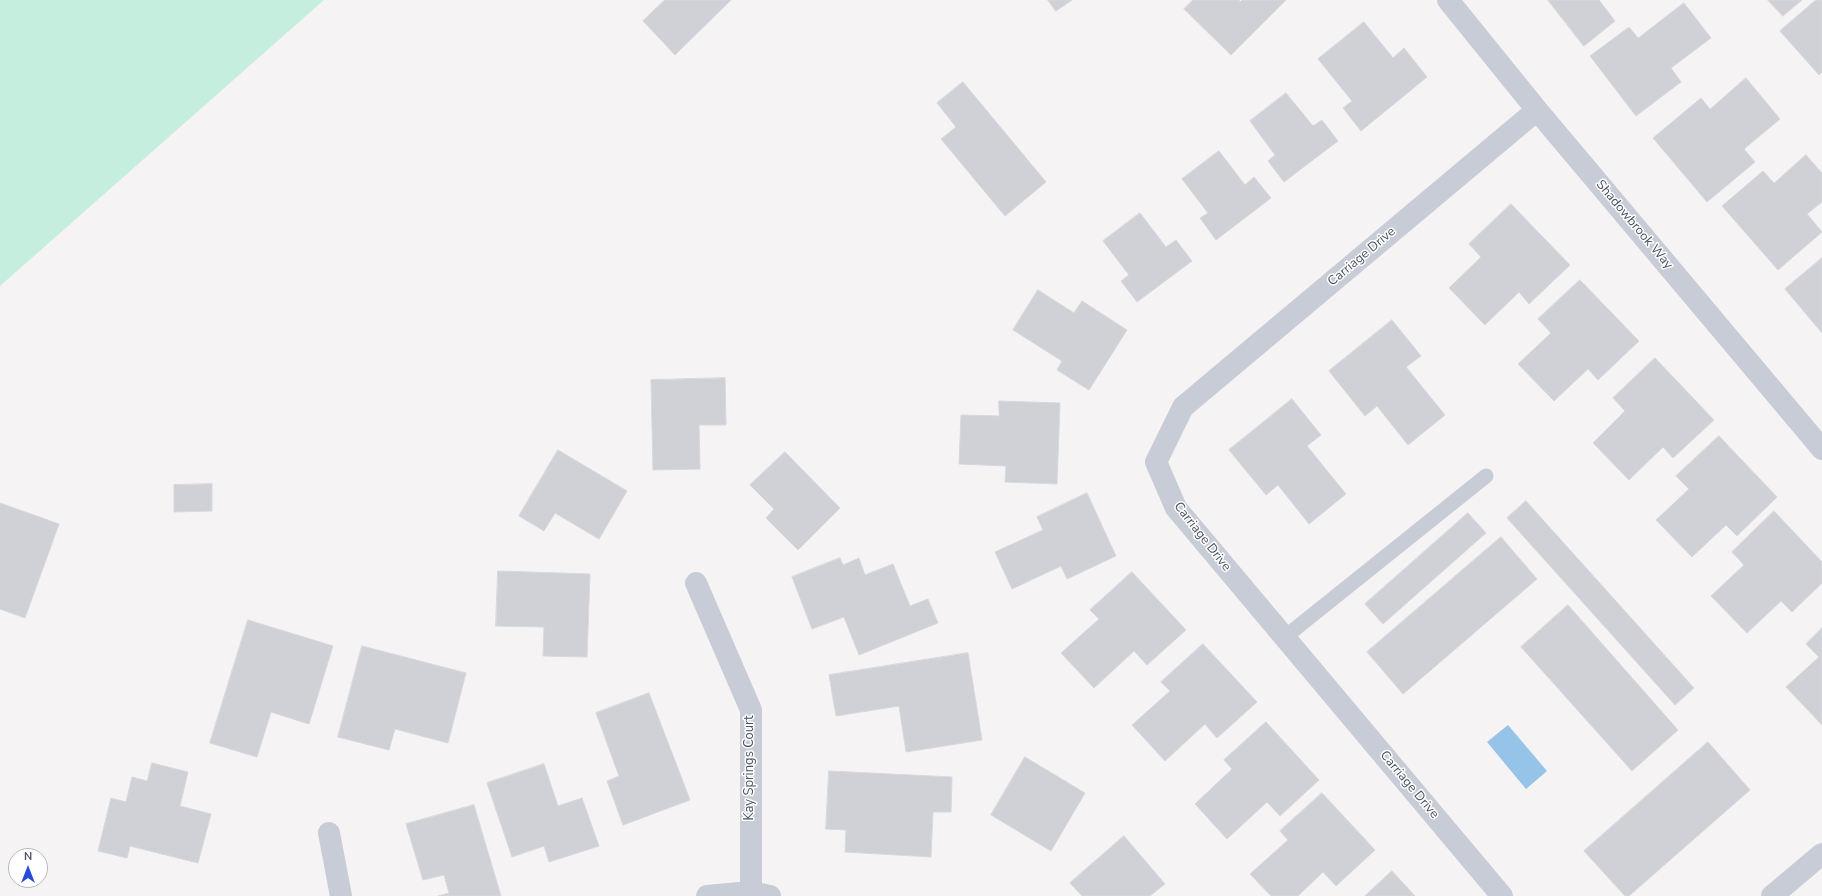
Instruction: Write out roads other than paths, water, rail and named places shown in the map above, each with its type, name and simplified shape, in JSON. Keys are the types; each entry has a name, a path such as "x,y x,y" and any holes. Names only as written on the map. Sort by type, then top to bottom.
{"street":[{"name":"Shadowbrook Way","path":"1448,0 1537,110 1822,449"},
{"name":"Carriage Drive","path":"1502,896 1176,508 1156,462 1183,407 1537,110"},
{"name":"Kay Springs Court","path":"696,583 750,710 760,894"},
{"path":"328,833 341,896"},
{"path":"1772,896 1822,854"},
{"path":"707,896 760,894"}],"lane":[{"path":"1285,637 1486,476"}],"water":[{"path":"1508,725 1547,771 1526,789 1487,742"}]}
